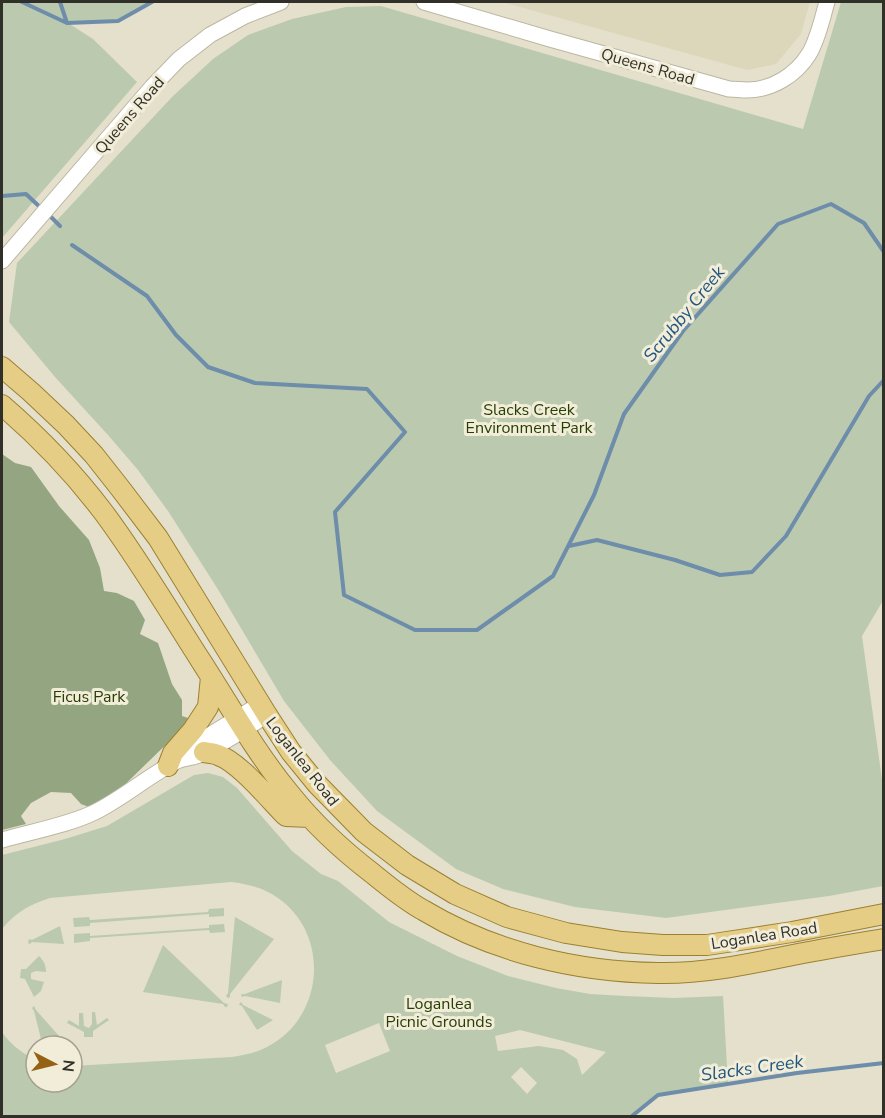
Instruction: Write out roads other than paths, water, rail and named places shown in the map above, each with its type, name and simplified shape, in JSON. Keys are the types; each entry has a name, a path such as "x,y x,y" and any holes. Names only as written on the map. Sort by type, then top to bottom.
{"main road":[{"name":"Loganlea Road","path":"2,367 66,424 94,455 158,538 263,710 291,752 317,784 364,832 408,865 455,894 507,917 566,933 622,942 707,945 792,932 884,914"},
{"name":"Loganlea Road","path":"2,405 39,439 103,512 132,552 274,774 310,817 348,854 421,909 478,938 507,949 566,964 658,973 733,967 884,939"},
{"path":"174,763 174,753 208,707 211,677"},
{"path":"204,753 217,754 227,759 246,774 286,816 310,817"}],"street":[{"name":"Queens Road","path":"3,263 20,240 152,87 179,59 210,35 246,16 281,2"},
{"name":"Queens Road","path":"424,2 729,89 749,90 787,78 798,68 810,53 827,2"},
{"path":"174,763 204,753 263,710"},
{"path":"2,840 93,813 174,763 192,746 241,724"}],"waterway":[{"name":"Scrubby Creek","path":"22,2 67,23 118,21 152,2"},
{"path":"60,2 67,23"},
{"name":"Scrubby Creek","path":"2,196 26,194 42,209"},
{"name":"Scrubby Creek","path":"72,245 147,296 176,335 208,367 255,383 367,389 405,432 335,512 344,595 415,630 477,630 553,576 594,495 624,414 683,331 778,224 831,204 864,223 884,252"},
{"name":"Scrubby Creek","path":"48,214 60,226"},
{"name":"Scrubby Creek","path":"569,546 597,540 675,560 720,575 752,572 786,536 869,396 884,380"},
{"name":"Slacks Creek","path":"632,1116 658,1095 797,1073 884,1063"}],"park label":[{"name":"Slacks Creek Environment Park","path":"529,418"},
{"name":"Ficus Park","path":"89,696"},
{"name":"Loganlea Picnic Grounds","path":"439,1012"}]}
